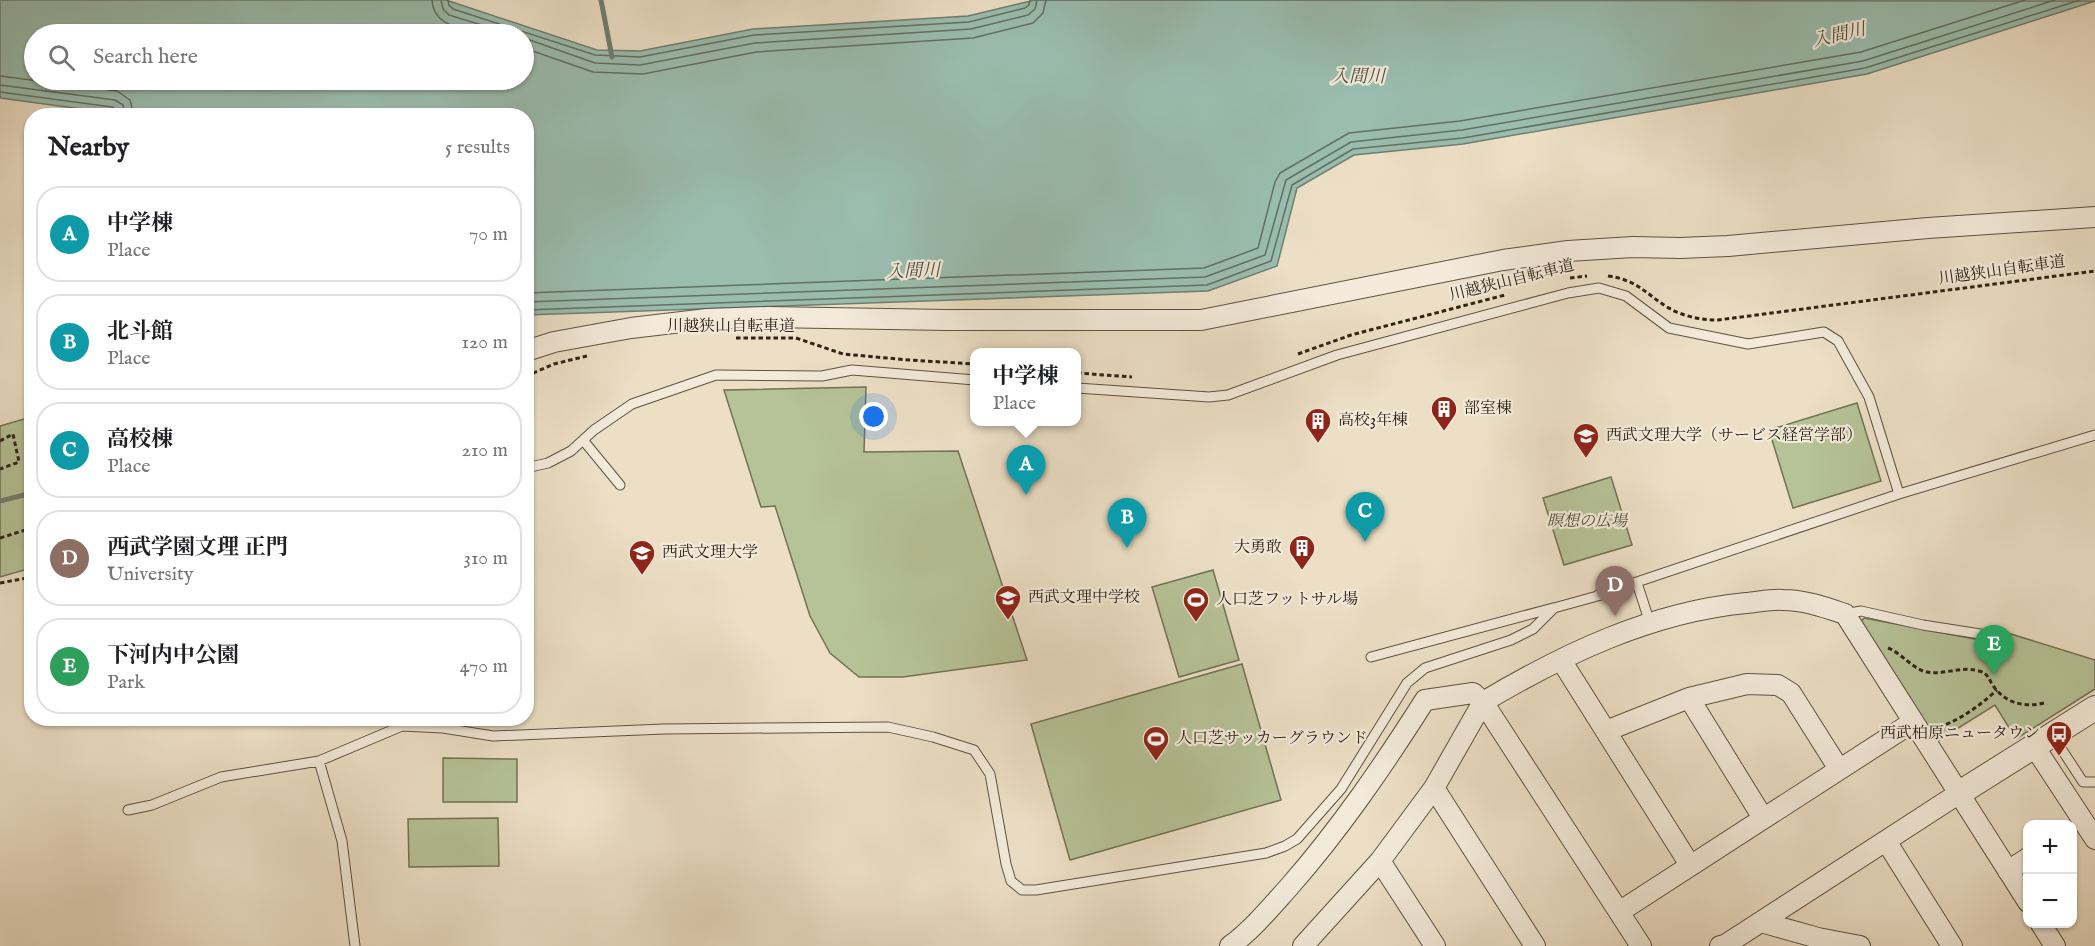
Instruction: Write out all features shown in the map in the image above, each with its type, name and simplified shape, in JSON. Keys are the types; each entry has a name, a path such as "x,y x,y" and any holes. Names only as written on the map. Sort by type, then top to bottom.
{"street":[{"path":"534,349 555,342 631,328 707,319 767,317 1201,320 1503,260 1568,251 1599,248 1728,246 1928,228 2095,217"},
{"path":"1303,946 1323,939 1434,788 1483,702 1521,679 1600,640 1650,623 1718,606 1782,600 1817,604 1845,614 2023,894"},
{"path":"1561,660 1690,865"},
{"path":"1606,731 1689,698 1747,684 1778,685 1791,693 1839,769"},
{"path":"1230,946 1273,905 1325,847 1380,771 1425,700 1473,693 1483,702 1641,946"},
{"path":"1689,698 1763,818"},
{"path":"1720,946 1725,945 2095,708"},
{"path":"1619,912 1839,769 1916,728"},
{"path":"2043,741 2095,839"},
{"path":"1434,788 1535,946"},
{"path":"1886,841 1952,946"},
{"path":"1380,861 1435,946"},
{"path":"2008,871 2023,861"},
{"path":"1761,922 1818,938 1860,946"},
{"path":"2044,928 2055,946"}],"lane":[{"path":"1081,388 1209,397 1228,395 1337,356 1568,293 1599,288 1626,296 1670,328 1748,344 1824,332 1838,340 1869,397 1899,494"},
{"path":"534,466 548,463 571,451 632,404 716,375 822,376 852,370 970,380"},
{"path":"455,726 492,736 664,729 888,727 933,737 974,750 990,774 1006,864 1011,881 1022,890 1036,890 1266,853 1297,839 1341,789 1407,683 1425,668 1511,640 1533,629 1554,608 1601,595 1899,494 2095,435"},
{"path":"583,440 620,485"},
{"path":"1637,583 1650,623"},
{"path":"1371,657 1601,595"},
{"path":"1845,614 1861,611 1923,625 1993,636"},
{"path":"128,810 152,805 221,777 319,761 402,726"},
{"path":"2043,741 2084,782 2095,782"},
{"path":"319,761 342,841 355,946"}],"path":[{"name":"川越狭山自転車道","path":"1605,276 1630,282 1644,289 1669,308 1685,315 1718,320 2095,271"},
{"name":"川越狭山自転車道","path":"1563,280 1596,275"},
{"name":"川越狭山自転車道","path":"1296,355 1351,335 1508,294"},
{"name":"川越狭山自転車道","path":"732,338 796,338 843,354 970,364"},
{"path":"534,373 554,364 588,355"},
{"path":"1081,373 1133,378"},
{"path":"0,441 13,434 19,462 0,469"},
{"path":"0,538 24,530"},
{"path":"0,583 24,578"},
{"path":"1871,653 1885,647 1924,671 1939,672 1967,668 1978,670 1985,673 1997,690 2010,701 2023,705 2044,703"},
{"path":"1916,728 1956,721 1975,709 1997,690"}],"green space":[{"path":"866,387 864,452 958,451 1027,660 903,677 859,677 830,653 810,616 775,506 761,507 724,390"},
{"path":"1857,403 1881,481 1793,508 1769,430"},
{"path":"24,419 24,570 0,577 0,426"},
{"name":"瞑想の広場","path":"1611,477 1632,545 1564,565 1543,498"},
{"name":"人口芝フットサル場","path":"1213,570 1239,660 1179,677 1152,587"},
{"path":"1864,618 1995,643 1998,630 2095,660 2095,689 2016,739 1995,705 1936,742 1859,624"},
{"name":"人口芝サッカーグラウンド","path":"1242,664 1281,800 1070,860 1031,724"},
{"path":"443,758 517,759 517,802 443,802"},
{"path":"498,818 499,866 409,867 408,819"}],"water":[{"name":"入間川","path":"0,0 446,0 518,24 24,24 24,90 534,90 534,29 597,50 640,51 753,29 968,16 1035,0 2095,1 1867,74 1463,144 1354,155 1297,188 1277,266 1208,291 534,315 534,108 74,108 0,98"}],"waterway":[{"path":"601,0 612,57"},
{"path":"0,501 24,495"}],"place":[{"name":"部室棟","path":"1444,432"},
{"name":"高校3年棟","path":"1318,444"},
{"name":"西武文理大学（サービス経営学部）","path":"1586,459"},
{"name":"中学棟","path":"1026,495"},
{"name":"高校棟","path":"1365,542"},
{"name":"北斗館","path":"1127,548"},
{"name":"大勇敢","path":"1302,571"},
{"name":"西武文理大学","path":"642,576"},
{"name":"西武学園文理 正門","path":"1615,616"},
{"name":"西武文理中学校","path":"1008,621"},
{"name":"人口芝フットサル場","path":"1196,623"},
{"name":"下河内中公園","path":"1994,675"},
{"name":"西武柏原ニュータウン","path":"2059,757"},
{"name":"人口芝サッカーグラウンド","path":"1156,762"}]}
